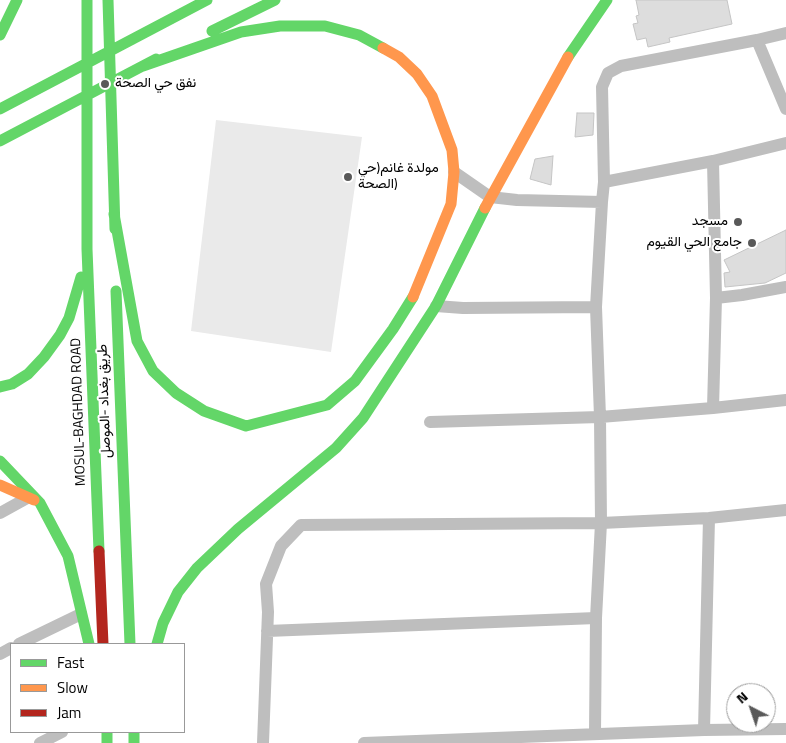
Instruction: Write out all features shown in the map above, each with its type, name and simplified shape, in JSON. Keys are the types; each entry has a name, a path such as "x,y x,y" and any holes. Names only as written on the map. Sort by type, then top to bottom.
{"main road":[{"path":"0,35 12,14 17,0"},
{"name":"طريق بغداد -الموصل","path":"108,0 121,438 130,643"},
{"path":"0,109 207,0"},
{"path":"181,15 216,0"},
{"path":"1,141 247,12 275,0"},
{"path":"157,643 163,623 178,592 197,568 238,529 336,448 363,418 436,306 490,197 563,64 607,0"},
{"name":"MOSUL-BAGHDAD ROAD","path":"87,5 87,249 103,643"},
{"path":"114,214 137,340 153,371 176,393 204,412 246,426 327,405 355,381 413,298 451,204 454,172 452,150 432,96 417,74 399,56 359,35 325,26 280,26 241,32 143,66"},
{"path":"0,388 12,384 28,374 44,357 60,335 70,318 87,249"},
{"path":"0,461 35,500 68,556 89,643"},
{"path":"0,485 35,500"}],"street":[{"path":"596,734 596,618 601,523 596,307 604,182 602,87 608,74 621,66 786,33"},
{"path":"757,40 786,109"},
{"path":"604,182 713,162 786,142"},
{"path":"713,162 716,298 713,408"},
{"path":"454,172 490,197 517,200 602,202"},
{"path":"716,298 786,287"},
{"path":"436,306 462,308 596,307"},
{"path":"430,422 600,416 713,408 786,400"},
{"path":"0,513 35,500"},
{"path":"263,743 267,631 266,584 281,546 300,525 601,523 709,518 786,510"},
{"path":"704,730 709,518"},
{"path":"21,643 81,614"},
{"path":"267,631 596,618"},
{"path":"364,743 704,730 786,729"},
{"path":"40,743 60,733"}],"shaded area":[{"path":"216,120 362,137 331,352 191,331"}],"building":[{"path":"636,0 727,0 732,24 669,38 670,42 648,47 646,38 637,40 633,24 638,23 636,16 639,15"},
{"path":"577,113 594,113 593,135 575,137"},
{"path":"553,156 551,185 530,179 535,159"},
{"path":"786,230 786,273 765,283 725,287 724,273 730,272 724,260"}],"traffic: fast":[{"path":"0,35 17,0"},
{"path":"87,0 87,249 99,551"},
{"path":"108,0 115,229"},
{"path":"0,109 207,0"},
{"path":"212,31 275,0"},
{"path":"568,57 607,0"},
{"path":"143,66 241,32 280,26 325,26 359,35 383,48"},
{"path":"0,141 156,59"},
{"path":"157,643 163,623 178,592 197,568 238,529 336,448 363,418 436,306 485,208"},
{"path":"114,214 137,341 153,371 176,393 204,411 246,426 327,405 355,381 393,329 413,297"},
{"path":"0,387 12,384 28,374 44,357 60,335 69,318 81,277"},
{"path":"116,291 130,643"},
{"path":"0,461 40,503 68,556 89,643"},
{"path":"107,733 107,743"},
{"path":"134,733 134,743"}],"traffic: slow":[{"path":"383,48 399,57 417,74 432,96 452,150 454,172 451,204 413,297"},
{"path":"485,208 568,57"},
{"path":"0,485 34,500"}],"traffic: jam":[{"path":"99,551 103,643"}],"place":[{"name":"نفق حي الصحة","path":"105,84"},
{"name":"مولدة غانم(حي الصحة)","path":"348,177"},
{"name":"مسجد","path":"738,222"},
{"name":"جامع الحي القيوم","path":"752,243"}]}
